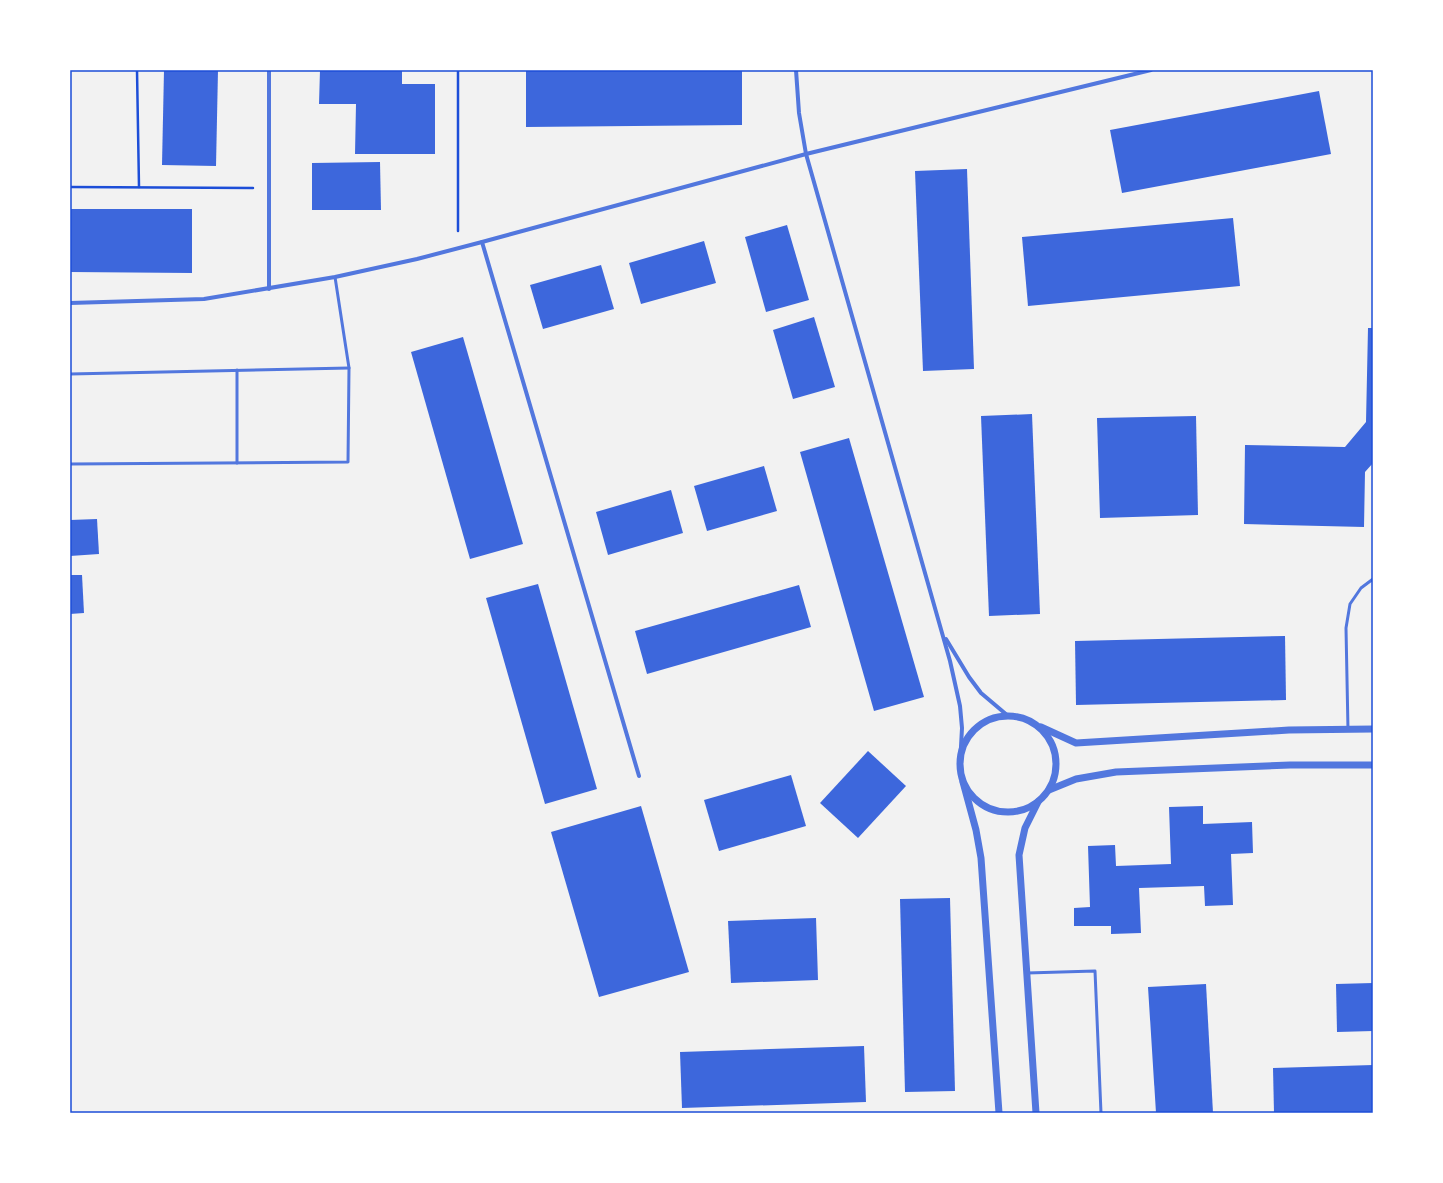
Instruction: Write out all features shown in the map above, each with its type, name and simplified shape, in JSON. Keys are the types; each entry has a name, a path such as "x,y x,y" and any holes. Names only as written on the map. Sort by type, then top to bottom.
{"street":[{"path":"269,70 269,289"},
{"path":"796,70 799,112 806,154 943,633 960,706 962,728 960,765 976,830 981,858 999,1113"},
{"path":"70,303 204,299 269,289 335,276 482,242 806,154 1151,70"},
{"path":"482,242 639,776"},
{"path":"943,633 969,677 981,693 1007,715"},
{"path":"960,765 962,748 976,727 990,719 1007,715 1026,718 1041,727 1076,743 1289,730 1373,729"},
{"path":"1036,1113 1019,855 1025,828 1038,802 1049,790 1056,775 1057,756 1051,740 1041,727"},
{"path":"1049,790 1076,779 1116,772 1290,765 1373,764"},
{"path":"963,782 972,796 986,806 1006,812 1022,810 1038,802"}],"lane":[{"path":"70,464 348,462 348,368 335,276"},
{"path":"70,374 348,368"},
{"path":"236,370 237,463"},
{"path":"1348,730 1346,628 1350,604 1361,588 1373,579"},
{"path":"1027,974 1094,971 1101,1113"}],"path":[{"path":"138,70 139,187"},
{"path":"458,70 458,248"},
{"path":"70,187 269,188"}],"building":[{"path":"164,70 218,70 216,166 162,165"},
{"path":"320,70 402,70 402,84 435,84 435,154 355,154 356,104 319,104"},
{"path":"526,70 742,70 742,125 526,127"},
{"path":"1319,91 1331,154 1122,193 1110,130"},
{"path":"380,162 381,210 312,210 312,163"},
{"path":"967,169 974,369 923,371 915,171"},
{"path":"70,209 192,209 192,273 70,272"},
{"path":"1233,218 1240,286 1028,306 1022,237"},
{"path":"787,225 809,300 766,312 745,237"},
{"path":"704,241 716,283 641,304 629,263"},
{"path":"601,265 614,309 543,329 530,285"},
{"path":"814,317 835,387 793,399 773,330"},
{"path":"1368,328 1373,328 1373,463 1365,472 1364,527 1244,524 1245,445 1345,447 1366,422"},
{"path":"463,337 523,544 470,559 411,352"},
{"path":"1032,414 1040,614 989,616 981,416"},
{"path":"1196,416 1198,515 1100,518 1097,418"},
{"path":"849,438 924,697 874,711 800,452"},
{"path":"764,466 777,511 707,531 694,486"},
{"path":"671,490 683,533 608,555 596,512"},
{"path":"97,519 99,554 70,556 70,520"},
{"path":"70,575 82,575 84,613 70,614"},
{"path":"538,584 597,789 545,804 486,598"},
{"path":"799,585 811,627 647,674 635,631"},
{"path":"1285,636 1286,700 1076,705 1075,641"},
{"path":"868,751 906,786 858,838 820,803"},
{"path":"791,775 806,826 719,851 704,800"},
{"path":"641,806 689,972 599,997 551,832"},
{"path":"1203,806 1203,824 1252,822 1253,853 1231,854 1233,905 1205,906 1204,886 1139,888 1141,933 1111,934 1111,926 1074,926 1074,908 1090,907 1088,846 1115,845 1116,866 1171,864 1169,807"},
{"path":"950,898 955,1091 905,1092 900,899"},
{"path":"816,918 818,980 731,983 728,921"},
{"path":"1373,983 1373,1031 1337,1032 1336,984"},
{"path":"1206,984 1213,1113 1156,1113 1148,987"},
{"path":"864,1046 866,1102 682,1108 680,1052"},
{"path":"1373,1065 1373,1113 1274,1113 1273,1068"}]}
